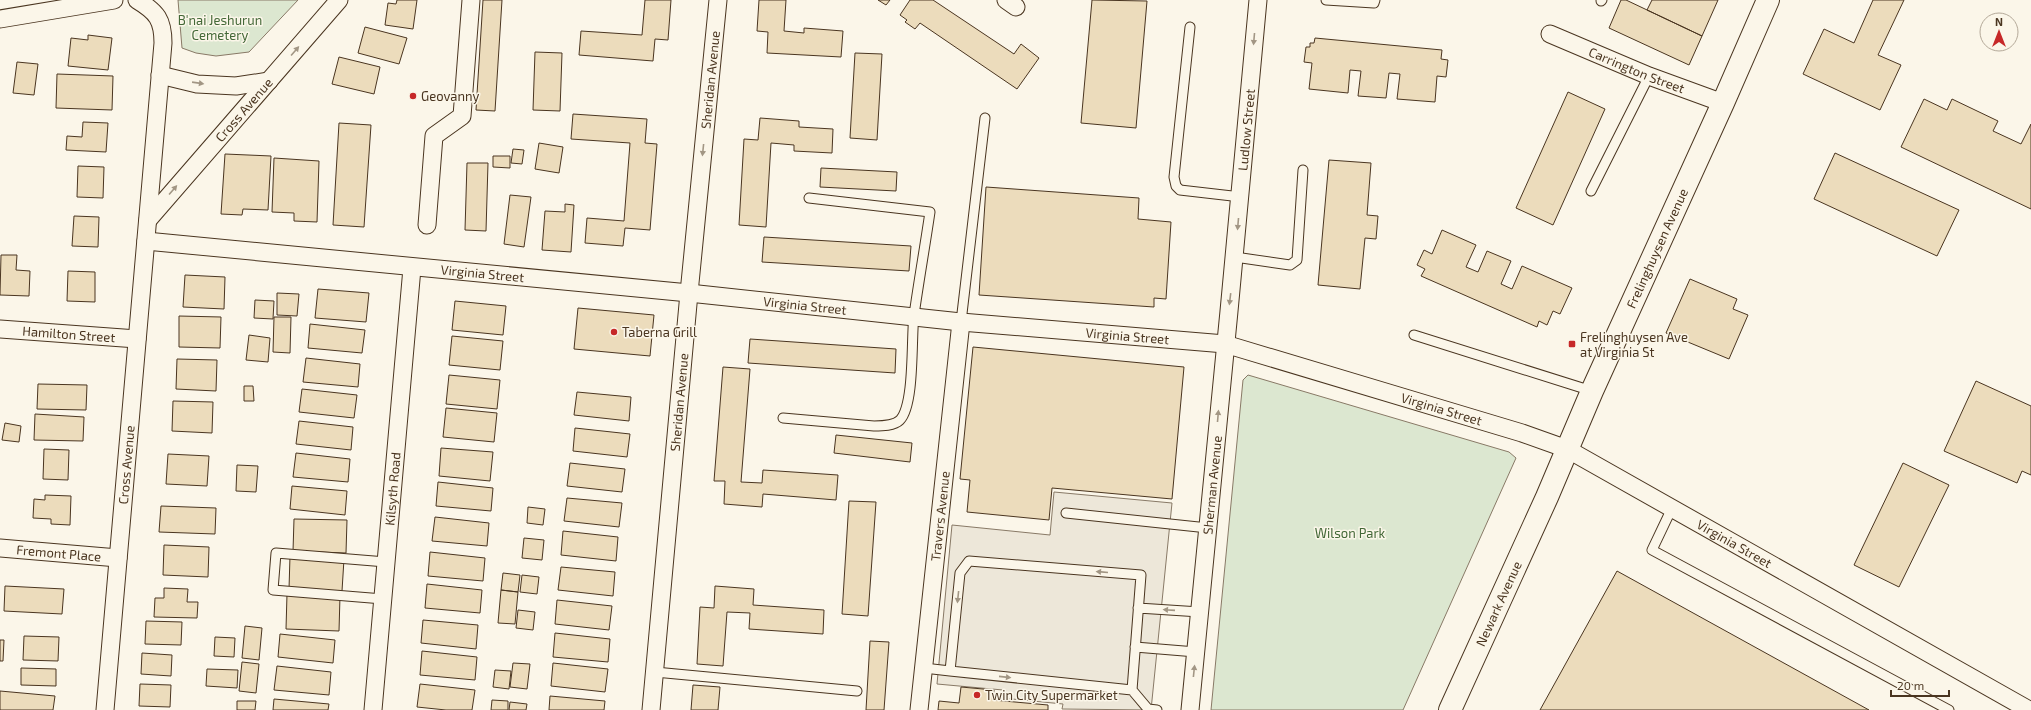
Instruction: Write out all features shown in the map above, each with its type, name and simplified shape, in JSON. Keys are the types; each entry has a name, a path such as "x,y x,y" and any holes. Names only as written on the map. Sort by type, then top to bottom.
{"main road":[{"name":"Frelinghuysen Avenue","path":"1547,497 1592,391 1723,103 1768,0"},
{"name":"Newark Avenue","path":"1450,710 1547,497"}],"street":[{"path":"0,19 114,0"},
{"name":"Cross Avenue","path":"105,710 148,220 163,30 157,16 149,7 137,0"},
{"name":"Cross Avenue","path":"148,220 339,0"},
{"path":"427,225 434,136 462,116 471,0"},
{"name":"Sheridan Avenue","path":"651,710 689,294 718,0"},
{"name":"Ludlow Street","path":"1235,258 1258,0"},
{"name":"Carrington Street","path":"1550,34 1649,76 1723,103"},
{"path":"160,75 198,84 236,86 269,81"},
{"name":"Virginia Street","path":"146,241 961,322 1225,344 1522,433 1567,449 2022,708"},
{"name":"Sherman Avenue","path":"1190,710 1225,344 1235,258"},
{"name":"Kilsyth Road","path":"373,710 412,268"},
{"name":"Travers Avenue","path":"919,710 961,322"},
{"name":"Hamilton Street","path":"0,329 137,339"},
{"name":"Fremont Place","path":"0,548 118,558"}],"lane":[{"path":"1326,0 1374,3 1375,0"},
{"path":"1190,27 1174,177 1176,186 1180,190 1241,197"},
{"path":"1591,191 1649,76"},
{"path":"961,322 985,118"},
{"path":"1235,258 1290,265 1297,260 1303,170"},
{"path":"784,418 874,426 888,425 900,420 906,407 909,393 914,317 930,212 809,198"},
{"path":"1414,335 1592,391"},
{"path":"1672,508 1652,550 1949,710"},
{"path":"1066,513 1208,528"},
{"path":"383,599 273,590 276,553 386,562"},
{"path":"950,671 960,573 969,561 1141,575 1132,690"},
{"path":"1138,608 1200,612"},
{"path":"1135,647 1196,652"},
{"path":"924,668 1132,690 1148,709 1158,710"},
{"path":"655,672 857,691"}],"green space":[{"name":"B'nai Jeshurun Cemetery","path":"178,0 298,0 249,52 216,56 196,53 182,48"},
{"name":"Wilson Park","path":"1248,375 1509,452 1516,458 1403,710 1211,710 1243,380"}],"shaded area":[{"path":"1054,492 1172,503 1151,710 1062,709 1063,704 1002,698 1003,690 937,684 952,525 1050,535"}],"building":[{"path":"397,0 417,0 413,29 385,25 388,3 396,4"},
{"path":"483,0 502,0 495,111 476,110"},
{"path":"645,0 671,0 668,40 655,39 653,61 579,55 581,31 642,35"},
{"path":"759,0 786,0 784,31 804,33 804,28 843,31 841,57 767,53 768,32 757,31"},
{"path":"878,0 890,0 886,5"},
{"path":"910,0 933,0 1014,54 1021,44 1039,58 1017,89 920,23 915,29 905,22 907,20 900,15"},
{"path":"1092,0 1147,1 1136,128 1081,123"},
{"path":"1621,0 1626,0 1702,36 1689,65 1609,28"},
{"path":"1652,0 1718,0 1702,36 1647,10"},
{"path":"1873,0 1904,0 1878,55 1901,65 1880,110 1803,74 1824,29 1854,43"},
{"path":"365,27 407,38 399,64 358,53"},
{"path":"88,35 112,38 108,70 68,66 71,38 88,40"},
{"path":"1315,38 1442,50 1441,59 1448,60 1446,77 1437,76 1435,102 1397,99 1400,74 1389,73 1386,98 1358,96 1361,71 1350,70 1348,93 1309,89 1312,63 1304,62 1306,47 1310,47 1310,43 1314,43"},
{"path":"535,52 562,53 560,111 533,110"},
{"path":"855,53 882,54 877,140 850,138"},
{"path":"339,57 380,67 374,94 332,84"},
{"path":"17,62 38,64 34,95 13,93"},
{"path":"57,74 113,76 112,110 56,108"},
{"path":"1568,92 1605,109 1553,225 1516,208"},
{"path":"1924,99 1947,110 1952,99 1998,121 1993,131 2021,144 2031,124 2031,209 1901,147"},
{"path":"573,114 647,119 645,143 657,144 650,230 625,228 623,246 585,243 587,218 624,221 630,143 571,139"},
{"path":"760,118 799,121 799,127 833,129 832,153 794,151 794,145 771,143 766,227 739,225 744,139 758,140"},
{"path":"83,122 108,123 106,152 66,150 67,136 82,137"},
{"path":"339,123 371,125 364,227 333,225"},
{"path":"539,143 563,147 559,173 535,169"},
{"path":"513,149 524,150 522,164 511,163"},
{"path":"1835,153 1959,210 1937,256 1814,199"},
{"path":"225,154 271,156 268,210 243,209 242,215 221,214"},
{"path":"493,156 510,156 510,168 493,167"},
{"path":"274,158 319,161 317,222 294,221 294,213 272,212"},
{"path":"1329,160 1371,163 1367,215 1378,216 1376,239 1365,238 1360,289 1318,285"},
{"path":"467,163 488,163 486,231 465,230"},
{"path":"78,166 104,167 103,198 77,197"},
{"path":"821,168 897,172 896,191 820,187"},
{"path":"986,187 1139,198 1138,219 1171,222 1166,299 1154,298 1154,307 979,295"},
{"path":"510,195 531,197 524,247 504,244"},
{"path":"565,204 574,205 571,252 542,250 545,211 565,212"},
{"path":"74,216 99,217 98,247 72,246"},
{"path":"1442,230 1476,245 1466,267 1478,272 1487,251 1511,261 1501,284 1512,289 1522,266 1572,288 1560,314 1553,311 1547,325 1539,321 1537,327 1421,276 1425,269 1417,265 1424,250 1432,254"},
{"path":"764,237 911,246 909,271 762,262"},
{"path":"1,255 17,255 16,270 30,271 29,296 0,295"},
{"path":"68,271 95,272 95,302 67,301"},
{"path":"185,275 225,277 224,309 183,307"},
{"path":"1690,279 1737,299 1733,309 1748,315 1729,359 1666,333"},
{"path":"318,289 369,293 366,322 315,318"},
{"path":"277,293 299,294 297,316 277,315"},
{"path":"255,300 274,301 273,319 254,318"},
{"path":"455,301 506,306 503,335 452,330"},
{"name":"Taberna Grill","path":"578,308 654,315 650,356 574,349"},
{"path":"179,316 221,317 220,348 179,347"},
{"path":"274,317 291,317 290,353 273,352"},
{"path":"310,324 365,330 362,353 308,348"},
{"path":"249,335 270,338 268,362 246,360"},
{"path":"452,336 503,341 500,370 449,365"},
{"path":"750,339 896,349 895,373 748,363"},
{"path":"973,347 1184,367 1172,499 1052,488 1049,520 967,512 970,480 960,479"},
{"path":"306,358 360,364 358,387 303,382"},
{"path":"177,359 217,360 216,391 176,389"},
{"path":"723,367 750,369 741,482 762,483 763,470 838,475 836,500 763,494 762,507 724,504 725,481 714,481"},
{"path":"449,375 500,380 497,409 446,404"},
{"path":"1976,381 2031,406 2031,475 2022,471 2017,483 1944,451"},
{"path":"38,384 87,385 86,410 37,409"},
{"path":"244,386 253,386 254,401 244,401"},
{"path":"302,389 357,395 354,418 299,412"},
{"path":"577,392 631,397 629,421 574,415"},
{"path":"173,401 213,402 212,433 172,431"},
{"path":"446,408 497,413 494,442 443,437"},
{"path":"35,414 84,417 83,441 34,440"},
{"path":"299,421 353,427 351,450 296,444"},
{"path":"5,423 21,426 19,442 2,440"},
{"path":"575,428 630,434 627,457 573,451"},
{"path":"836,435 912,443 910,462 834,453"},
{"path":"441,448 493,452 490,481 439,476"},
{"path":"44,449 69,450 68,480 43,479"},
{"path":"296,453 350,459 348,482 293,477"},
{"path":"168,454 209,456 207,486 166,484"},
{"path":"570,463 625,469 622,492 567,486"},
{"path":"1903,463 1949,485 1899,587 1854,565"},
{"path":"237,465 258,466 256,492 236,491"},
{"path":"438,482 493,488 491,511 436,506"},
{"path":"292,486 347,491 345,515 290,509"},
{"path":"45,495 71,496 70,525 51,524 51,519 33,518 34,499 45,500"},
{"path":"567,498 622,503 619,527 564,521"},
{"path":"849,501 876,502 868,616 842,614"},
{"path":"161,506 216,508 215,534 159,532"},
{"path":"528,507 545,509 543,525 527,523"},
{"path":"435,517 489,523 487,546 432,541"},
{"path":"294,519 347,520 346,553 293,551"},
{"path":"563,531 618,537 616,561 561,555"},
{"path":"524,538 544,540 542,560 522,558"},
{"path":"164,545 209,547 208,577 163,575"},
{"path":"430,552 485,558 483,581 428,576"},
{"path":"290,556 344,559 342,591 289,589"},
{"path":"561,567 615,572 613,596 558,590"},
{"path":"1617,571 1869,710 1540,710"},
{"path":"503,573 520,575 518,592 501,590"},
{"path":"522,575 539,577 537,594 520,592"},
{"path":"427,584 482,590 480,613 425,608"},
{"path":"5,586 64,589 62,614 4,611"},
{"path":"715,586 754,589 753,605 824,610 823,634 749,629 750,613 727,612 723,666 697,664 700,607 714,608"},
{"path":"164,588 188,589 187,602 198,602 197,618 154,617 155,598 164,598"},
{"path":"501,590 518,592 515,624 498,623"},
{"path":"287,594 340,596 339,631 286,629"},
{"path":"557,600 612,606 609,630 555,624"},
{"path":"518,610 535,612 533,630 516,628"},
{"path":"423,620 478,625 476,649 421,643"},
{"path":"146,621 182,622 181,645 145,644"},
{"path":"245,626 262,628 259,660 242,658"},
{"path":"555,633 610,639 608,662 553,657"},
{"path":"280,634 335,640 333,663 278,657"},
{"path":"24,636 59,637 58,661 23,660"},
{"path":"215,637 235,638 234,657 214,656"},
{"path":"0,640 4,640 3,661 0,661"},
{"path":"870,641 889,642 884,710 866,710"},
{"path":"422,651 477,657 475,680 420,675"},
{"path":"142,653 172,655 171,676 141,674"},
{"path":"242,662 259,664 256,693 239,691"},
{"path":"513,663 530,664 527,689 510,687"},
{"path":"553,663 608,669 605,692 551,686"},
{"path":"277,666 331,672 329,695 274,690"},
{"path":"21,668 56,669 56,686 21,685"},
{"path":"207,669 238,670 237,688 206,686"},
{"path":"495,670 511,671 509,689 493,687"},
{"path":"140,684 171,685 170,707 139,706"},
{"path":"420,684 475,690 472,710 446,710 417,707"},
{"path":"693,685 720,687 718,710 691,710"},
{"name":"Twin City Supermarket","path":"961,687 994,690 993,700 1048,705 1048,710 938,710 939,701 959,703"},
{"path":"0,691 55,696 53,710 0,710"},
{"path":"550,696 605,701 604,710 549,710"},
{"path":"274,699 329,704 328,710 273,710"},
{"path":"492,700 508,701 508,710 491,710"},
{"path":"237,701 256,701 255,710 237,710"},
{"path":"510,702 527,704 526,710 509,710"}],"place":[{"name":"Geovanny","path":"413,96"},
{"name":"Taberna Grill","path":"614,332"},
{"name":"Frelinghuysen Ave at Virginia St","path":"1572,344"},
{"name":"Twin City Supermarket","path":"977,695"}]}
